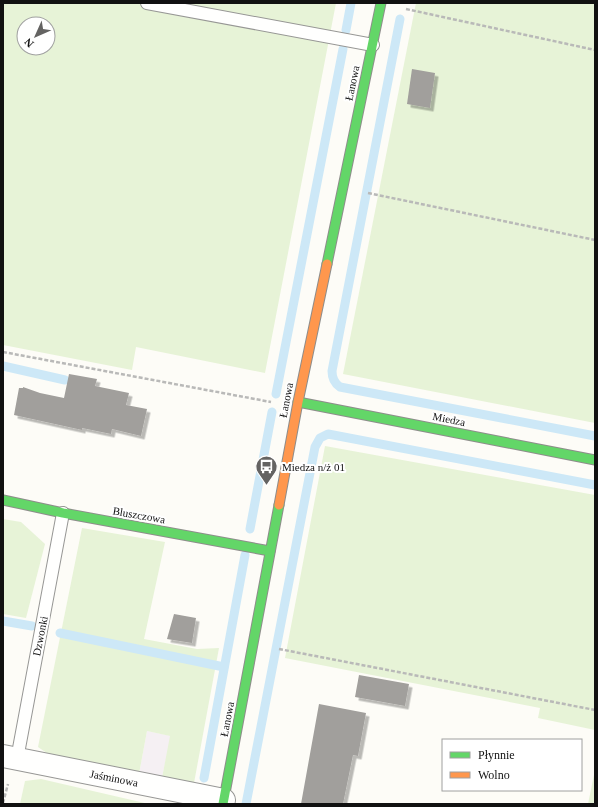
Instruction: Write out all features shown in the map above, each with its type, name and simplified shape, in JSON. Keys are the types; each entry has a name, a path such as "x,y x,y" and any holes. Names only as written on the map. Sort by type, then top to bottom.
{"street":[{"name":"Łanowa","path":"224,802 298,402 373,45 380,3"},
{"name":"Miedza","path":"298,402 595,460"},
{"name":"Bluszczowa","path":"3,500 63,513 270,551"},
{"name":"Jaśminowa","path":"10,758 224,802"}],"lane":[{"path":"147,3 373,45"},
{"name":"Dzwonki","path":"10,758 63,513"}],"path":[{"path":"380,3 595,50"},
{"path":"342,187 595,240"},
{"path":"3,352 258,400"},
{"path":"288,651 595,710"}],"shaded area":[{"path":"147,731 171,736 162,778 139,774"}],"green space":[{"path":"3,3 336,3 265,373 136,347 132,370 3,345"},
{"path":"416,3 595,3 595,423 343,374"},
{"path":"325,446 595,495 595,730 538,718 540,708 285,658"},
{"path":"3,519 21,522 45,544 26,618 3,614"},
{"path":"82,528 165,542 144,639 197,649 219,648 194,783 162,778 170,736 147,731 139,774 57,760 38,747"},
{"path":"595,770 595,804 588,804"},
{"path":"41,779 149,804 20,804 25,781"}],"building":[{"path":"412,69 435,73 430,108 407,104"},
{"path":"69,374 97,379 95,386 129,393 126,405 147,409 141,436 112,429 111,434 82,428 82,430 14,415 19,388 23,387 40,393 64,398"},
{"path":"174,614 196,618 192,643 167,639"},
{"path":"359,675 409,684 405,706 355,697"},
{"path":"319,704 366,713 358,756 353,755 343,804 301,804"}],"waterway":[{"path":"346,30 351,3"},
{"path":"400,19 332,371 334,380 340,387 595,436"},
{"path":"276,394 343,49"},
{"path":"3,366 65,380"},
{"path":"250,529 272,412"},
{"path":"246,804 315,447 320,438 328,434 595,485"},
{"path":"204,778 245,555"},
{"path":"3,621 32,626"},
{"path":"60,633 224,667"}],"traffic: fast":[{"path":"327,264 381,3"},
{"path":"298,402 595,460"},
{"path":"3,500 63,513 270,551"},
{"path":"223,804 279,505"}],"traffic: slow":[{"path":"279,505 298,402 327,264"}],"place":[{"name":"Miedza n/ż 01","path":"267,486"}]}
